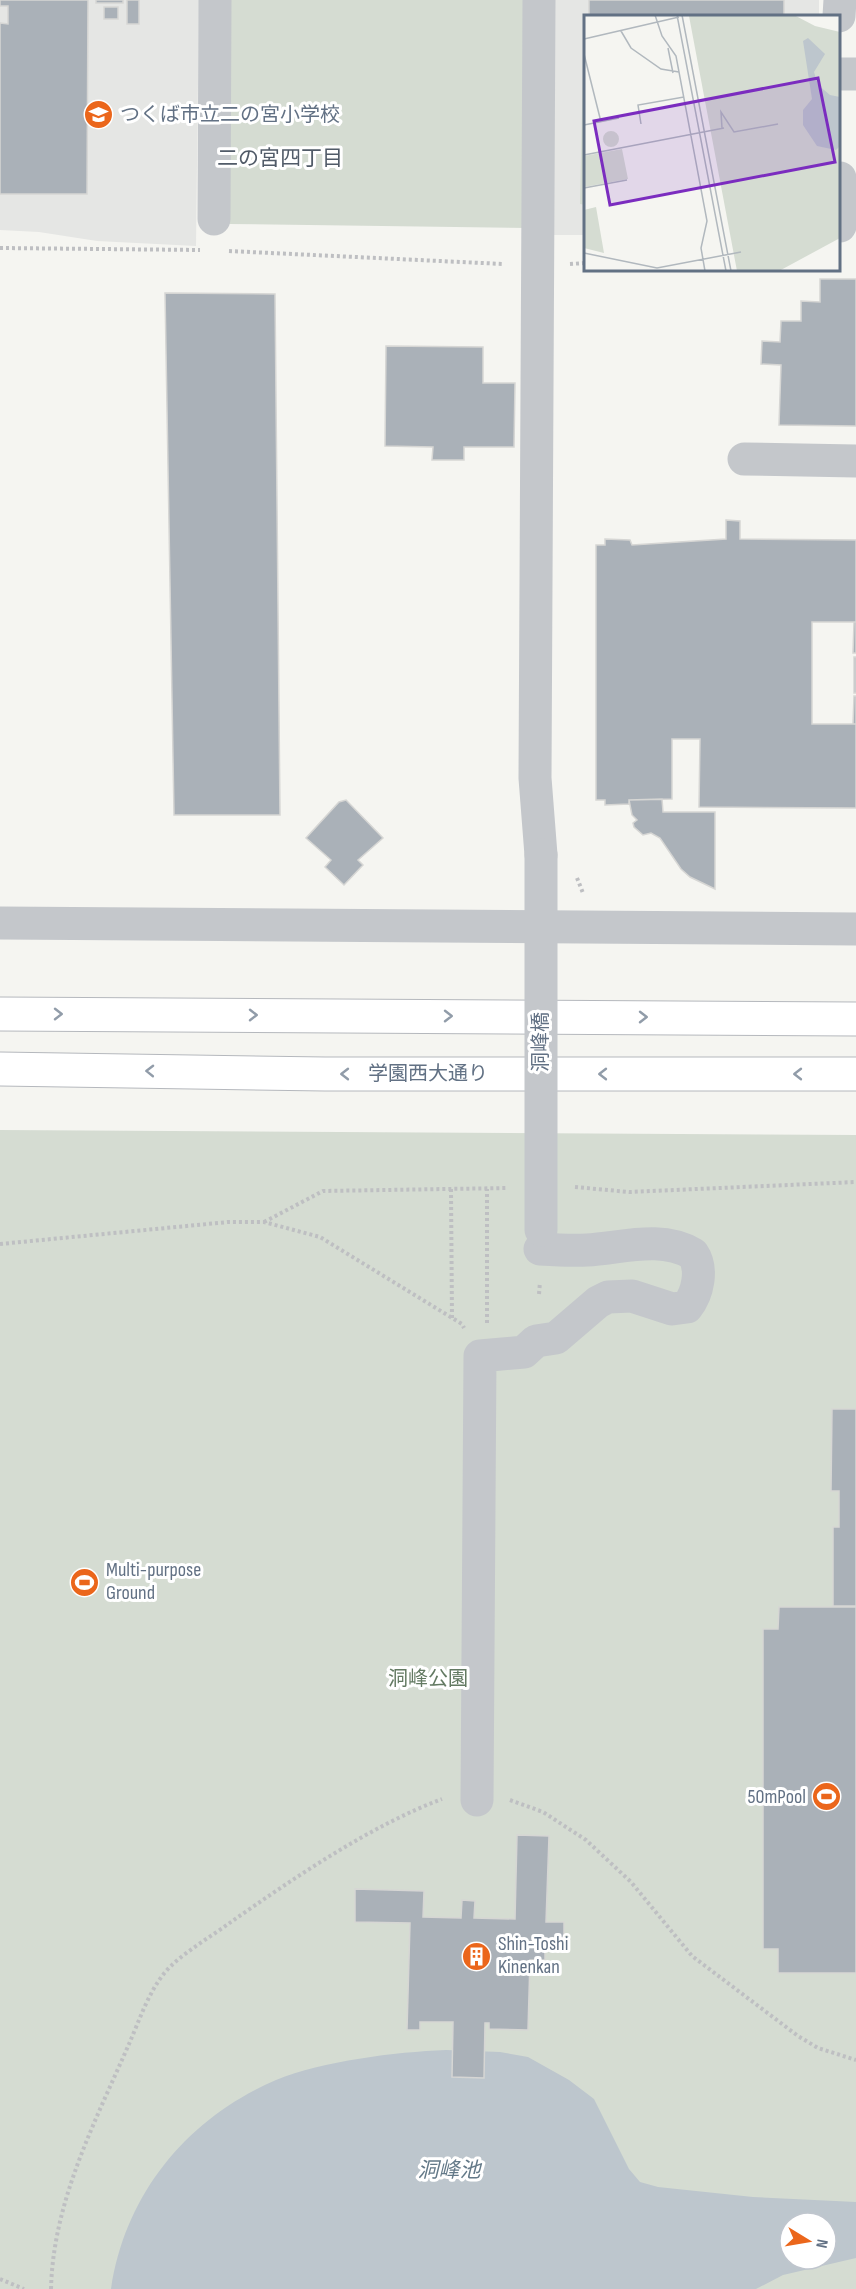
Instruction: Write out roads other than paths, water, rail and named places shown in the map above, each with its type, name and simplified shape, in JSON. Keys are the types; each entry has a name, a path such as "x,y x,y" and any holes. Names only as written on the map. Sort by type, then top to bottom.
{"main road":[{"path":"0,1014 856,1019"},
{"name":"学園西大通り","path":"0,1069 325,1074 856,1074"}],"street":[{"path":"214,219 215,0"},
{"name":"洞峰橋","path":"477,1800 480,1356 524,1352 536,1341 556,1338 598,1302 608,1298 632,1296 672,1310 687,1307 692,1300 700,1270 693,1254 669,1244 586,1250 540,1265 541,855 535,778 539,0"},
{"path":"839,15 840,0"},
{"path":"744,459 856,461"},
{"path":"0,923 856,929"}],"water":[{"name":"洞峰池","path":"446,2050 500,2052 528,2057 569,2080 594,2099 629,2169 640,2182 658,2187 753,2197 856,2202 856,2258 838,2262 838,2211 778,2211 778,2271 800,2271 783,2275 756,2289 111,2289 118,2254 130,2222 146,2191 165,2163 188,2138 215,2115 244,2096 276,2080 315,2068 382,2055"}],"place":[{"name":"つくば市立二の宮小学校","path":"99,115"},
{"name":"Multi-purpose Ground","path":"85,1582"},
{"name":"50mPool","path":"827,1797"},
{"name":"Shin-Toshi Kinenkan","path":"477,1956"}],"district":[{"name":"二の宮四丁目","path":"280,158"}],"park label":[{"name":"洞峰公園","path":"428,1679"}]}
